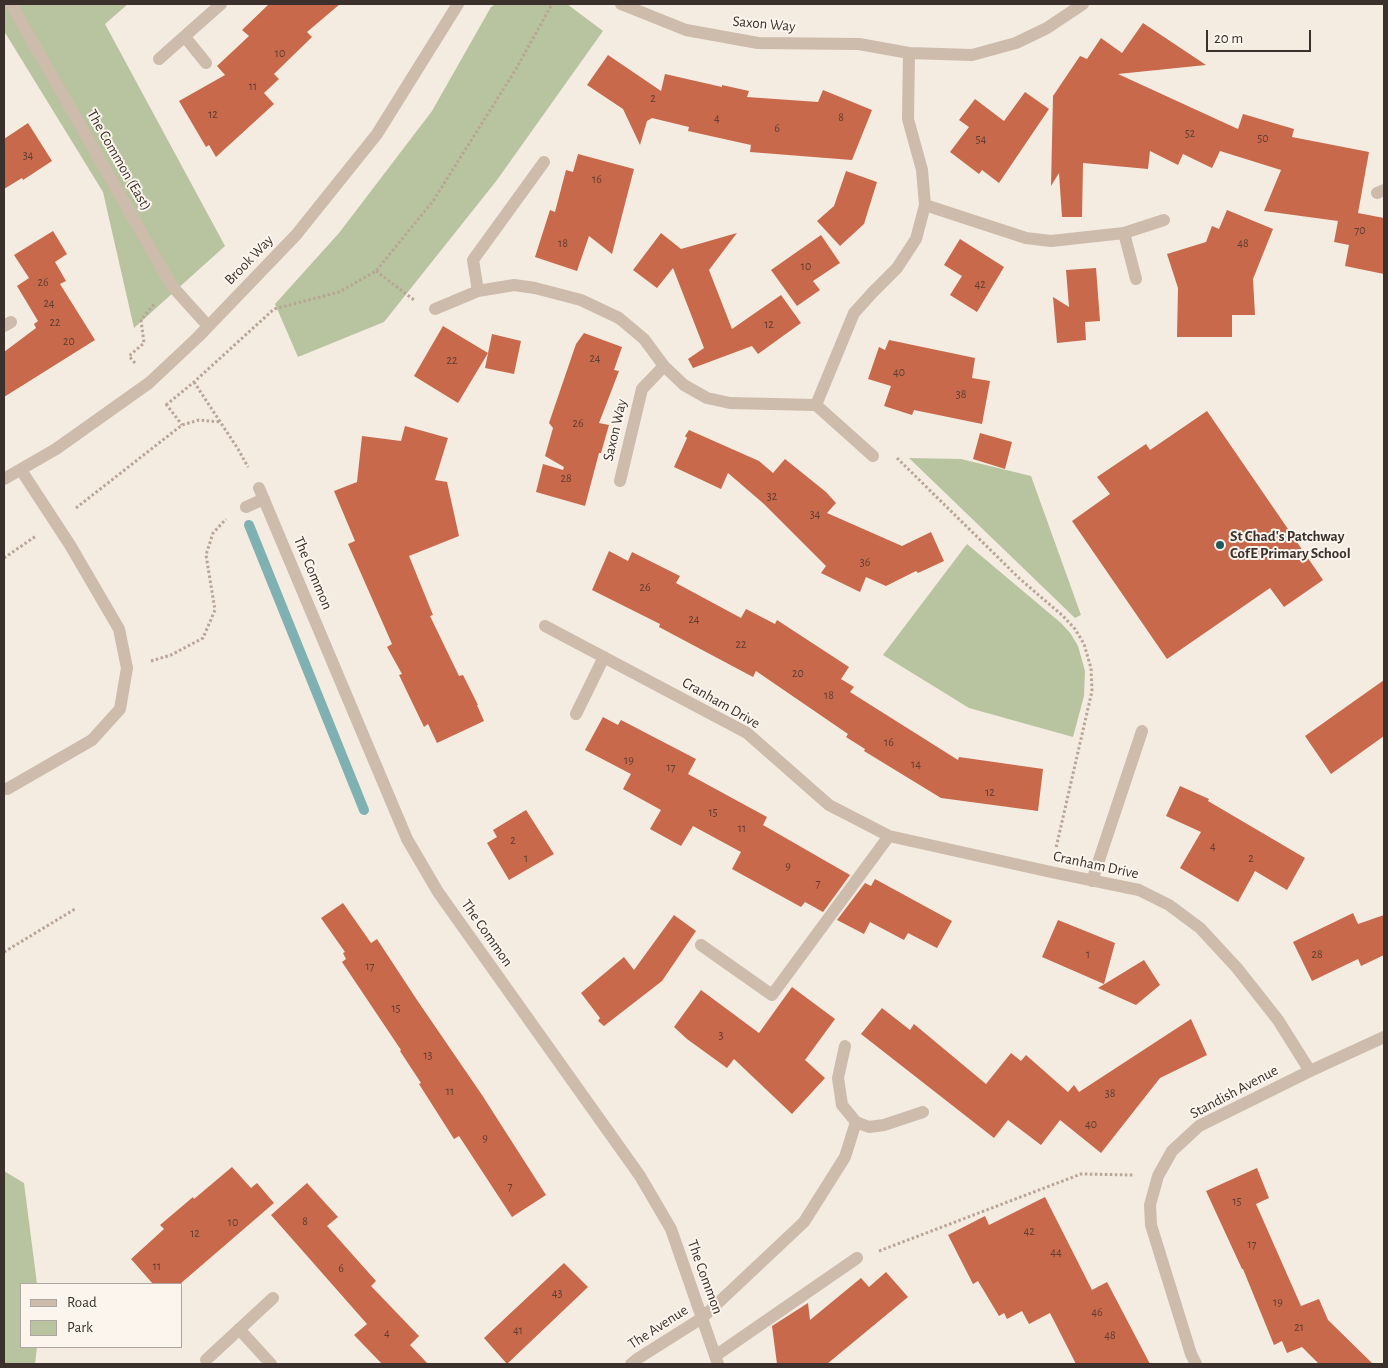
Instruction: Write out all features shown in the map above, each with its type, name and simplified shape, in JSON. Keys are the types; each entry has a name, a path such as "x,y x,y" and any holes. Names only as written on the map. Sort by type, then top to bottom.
{"street":[{"name":"The Common (East)","path":"11,4 172,286 208,326"},
{"path":"159,59 221,4"},
{"name":"Brook Way","path":"4,479 56,449 149,383 184,352 296,235 377,134 458,4"},
{"name":"Saxon Way","path":"621,4 686,30 758,43 859,44 909,53 972,55 1016,43 1047,28 1078,5"},
{"path":"185,37 206,64"},
{"path":"816,405 854,313 902,261 916,239 925,206 922,170 908,119 909,53"},
{"path":"478,291 473,260 544,162"},
{"path":"925,206 1026,238 1051,241 1124,233 1164,220"},
{"path":"1124,233 1136,279"},
{"path":"435,309 478,291 514,285 535,288 581,300 619,318 644,339 664,366 684,384 707,398 730,403 816,405 873,456"},
{"name":"Saxon Way","path":"620,481 642,389 664,366"},
{"path":"7,789 92,740 120,709 127,668 120,629 56,523 21,470"},
{"path":"246,507 261,494"},
{"name":"The Common","path":"261,494 407,839 438,892 640,1176 670,1229 716,1360"},
{"name":"Cranham Drive","path":"545,626 747,733 829,805 888,836 1139,890 1169,905 1200,928 1237,968 1278,1020 1310,1071"},
{"path":"576,714 604,657"},
{"path":"1092,881 1142,731"},
{"path":"701,945 772,995 888,836"},
{"name":"Standish Avenue","path":"1196,1364 1191,1354 1151,1225 1150,1205 1158,1176 1172,1151 1199,1126 1384,1037"},
{"path":"845,1046 838,1078 842,1105 856,1122 869,1127 884,1125 922,1112"},
{"name":"The Avenue","path":"631,1364 702,1318 804,1222 844,1158 856,1122"},
{"path":"716,1360 857,1258"},
{"path":"206,1360 273,1298"},
{"path":"239,1329 271,1364"}],"path":[{"path":"166,404 194,382 274,309 339,292 376,271 434,201 516,69 552,4"},
{"path":"376,271 412,299 435,309"},
{"path":"172,286 141,320 144,343 129,356 182,425"},
{"path":"194,382 238,449 261,494"},
{"path":"4,558 56,523 182,425 199,420 221,422"},
{"path":"873,456 890,450 1020,579 1063,616 1075,629 1084,644 1091,668 1092,690 1051,872"},
{"path":"127,668 171,655 203,638 215,610 206,555 213,533 234,512 246,507"},
{"path":"4,952 75,909"},
{"path":"857,1258 1081,1174 1158,1176"}],"green space":[{"path":"4,4 128,4 105,24 225,246 134,328 103,192 4,31"},
{"path":"496,4 567,4 603,31 497,180 384,322 298,357 275,304 339,233 432,111 491,7"},
{"path":"909,458 961,459 1031,476 1081,615 1075,618"},
{"path":"967,544 1061,623 1071,634 1078,646 1085,671 1084,696 1073,737 969,708 883,655"},
{"path":"4,1171 24,1183 37,1283 20,1283 20,1348 37,1348 35,1364 4,1364"}],"building":[{"path":"269,4 340,4 307,32 312,37 274,74 279,79 264,93 274,104 216,157 209,145 206,147 179,101 225,75 217,66 249,36 242,30"},
{"path":"1143,23 1206,65 1118,74 1238,129 1243,114 1294,129 1292,137 1369,152 1358,213 1384,218 1384,274 1345,266 1349,245 1334,242 1338,221 1264,211 1281,170 1220,151 1212,168 1183,154 1178,165 1150,151 1148,169 1083,163 1082,217 1062,217 1059,173 1051,186 1053,96 1080,56 1087,59 1101,38 1122,53"},
{"path":"608,55 661,91 665,74 749,91 747,97 818,102 823,90 872,110 852,160 750,152 751,145 688,131 689,127 652,118 647,121 640,145 623,109 587,85"},
{"path":"1025,92 1049,109 999,183 982,170 979,174 950,152 969,127 959,120 975,99 1004,121"},
{"path":"28,123 52,161 23,180 22,178 4,189 4,139"},
{"path":"578,154 634,169 612,254 589,236 577,271 535,257 550,210 555,212 566,170 573,172"},
{"path":"846,171 877,182 864,224 840,246 817,221 834,206"},
{"path":"1227,210 1273,229 1253,279 1255,315 1232,315 1232,337 1177,337 1178,288 1167,254 1206,242 1212,226 1219,229"},
{"path":"53,231 67,254 55,262 66,281 60,284 95,340 4,397 4,352 36,328 34,324 38,321 17,286 29,278 14,255"},
{"path":"661,233 681,249 737,233 709,270 732,329 781,295 801,323 758,354 752,346 693,368 688,359 704,348 673,268 657,288 633,270"},
{"path":"821,235 840,263 813,281 820,290 797,306 771,270"},
{"path":"960,239 1004,267 977,312 950,295 962,276 944,265"},
{"path":"1096,268 1100,321 1085,322 1086,340 1057,343 1053,297 1069,307 1066,270"},
{"path":"443,326 488,353 458,403 414,376"},
{"path":"584,333 622,347 614,370 619,371 599,423 609,425 601,453 599,453 585,506 536,492 543,464 563,470 564,467 545,456 553,428 549,423 576,344"},
{"path":"492,334 521,341 514,374 485,368"},
{"path":"889,340 975,358 972,378 990,381 982,424 914,410 912,415 884,406 891,386 868,379 879,347 885,350"},
{"path":"1207,411 1323,580 1284,607 1270,588 1167,659 1072,521 1110,494 1097,477 1146,444 1150,450"},
{"path":"405,426 448,438 435,480 447,482 459,536 409,556 433,615 430,616 459,676 463,675 484,721 437,743 428,724 424,727 399,675 402,674 387,647 392,644 348,544 355,541 334,491 357,482 362,436 401,441"},
{"path":"689,430 759,461 773,473 785,459 826,492 836,503 827,513 902,546 931,532 944,561 918,573 916,571 886,586 866,577 860,592 821,573 826,566 764,504 728,473 721,489 674,467"},
{"path":"980,433 1012,442 1005,469 973,459"},
{"path":"609,551 628,561 632,552 680,576 676,583 741,618 746,609 775,624 777,620 849,667 841,679 854,687 850,692 958,760 959,757 1043,769 1038,811 941,798 864,751 865,749 846,737 848,734 756,671 753,677 659,627 660,624 592,590"},
{"path":"1384,680 1384,736 1331,774 1305,736"},
{"path":"603,717 618,725 621,720 696,759 688,774 767,817 763,825 850,875 823,912 805,902 801,907 732,869 741,852 693,826 681,846 650,829 661,810 623,789 631,774 585,750"},
{"path":"1180,786 1209,799 1208,801 1305,858 1287,890 1255,871 1238,902 1180,868 1201,832 1166,816"},
{"path":"526,810 554,854 509,880 487,843 497,837 493,830"},
{"path":"875,879 952,921 937,948 908,933 904,940 870,922 864,934 837,920 865,883 871,886"},
{"path":"343,903 371,943 377,939 482,1095 546,1195 512,1217 459,1136 454,1139 419,1084 421,1083 401,1050 342,962 346,959 343,953 345,952 321,918"},
{"path":"1353,913 1358,924 1384,915 1384,955 1361,966 1358,959 1312,981 1293,942"},
{"path":"674,915 696,931 662,981 604,1026 598,1021 600,1018 581,993 624,957 634,970"},
{"path":"1058,920 1115,943 1104,984 1042,957"},
{"path":"1144,960 1160,985 1136,1005 1098,988"},
{"path":"792,987 835,1019 805,1060 825,1078 792,1114 734,1059 727,1068 687,1039 674,1027 701,990 759,1033"},
{"path":"882,1008 910,1030 914,1024 986,1084 1011,1053 1021,1061 1026,1055 1068,1092 1074,1085 1079,1092 1191,1019 1207,1055 1160,1078 1101,1153 1060,1120 1041,1145 1008,1120 994,1138 861,1034"},
{"path":"232,1167 251,1188 257,1183 274,1203 181,1283 152,1283 131,1259 164,1229 160,1225 193,1197 194,1199"},
{"path":"1257,1168 1269,1198 1256,1204 1301,1306 1319,1299 1328,1320 1373,1364 1319,1364 1302,1347 1287,1353 1282,1341 1274,1345 1243,1269 1206,1191"},
{"path":"307,1183 338,1217 327,1226 376,1281 371,1286 419,1336 410,1345 428,1364 382,1364 354,1335 367,1324 271,1215"},
{"path":"1045,1197 1092,1290 1107,1282 1150,1364 1076,1364 1050,1313 1029,1324 1022,1311 1007,1319 1004,1313 999,1316 978,1281 973,1284 948,1235 985,1216 989,1225"},
{"path":"564,1263 588,1287 507,1364 484,1338"},
{"path":"886,1272 908,1297 827,1364 777,1364 772,1326 808,1303 810,1320 861,1278 869,1287"}],"waterway":[{"path":"249,525 364,810"}],"place":[{"name":"St Chad's Patchway CofE Primary School","path":"1220,545"}]}
